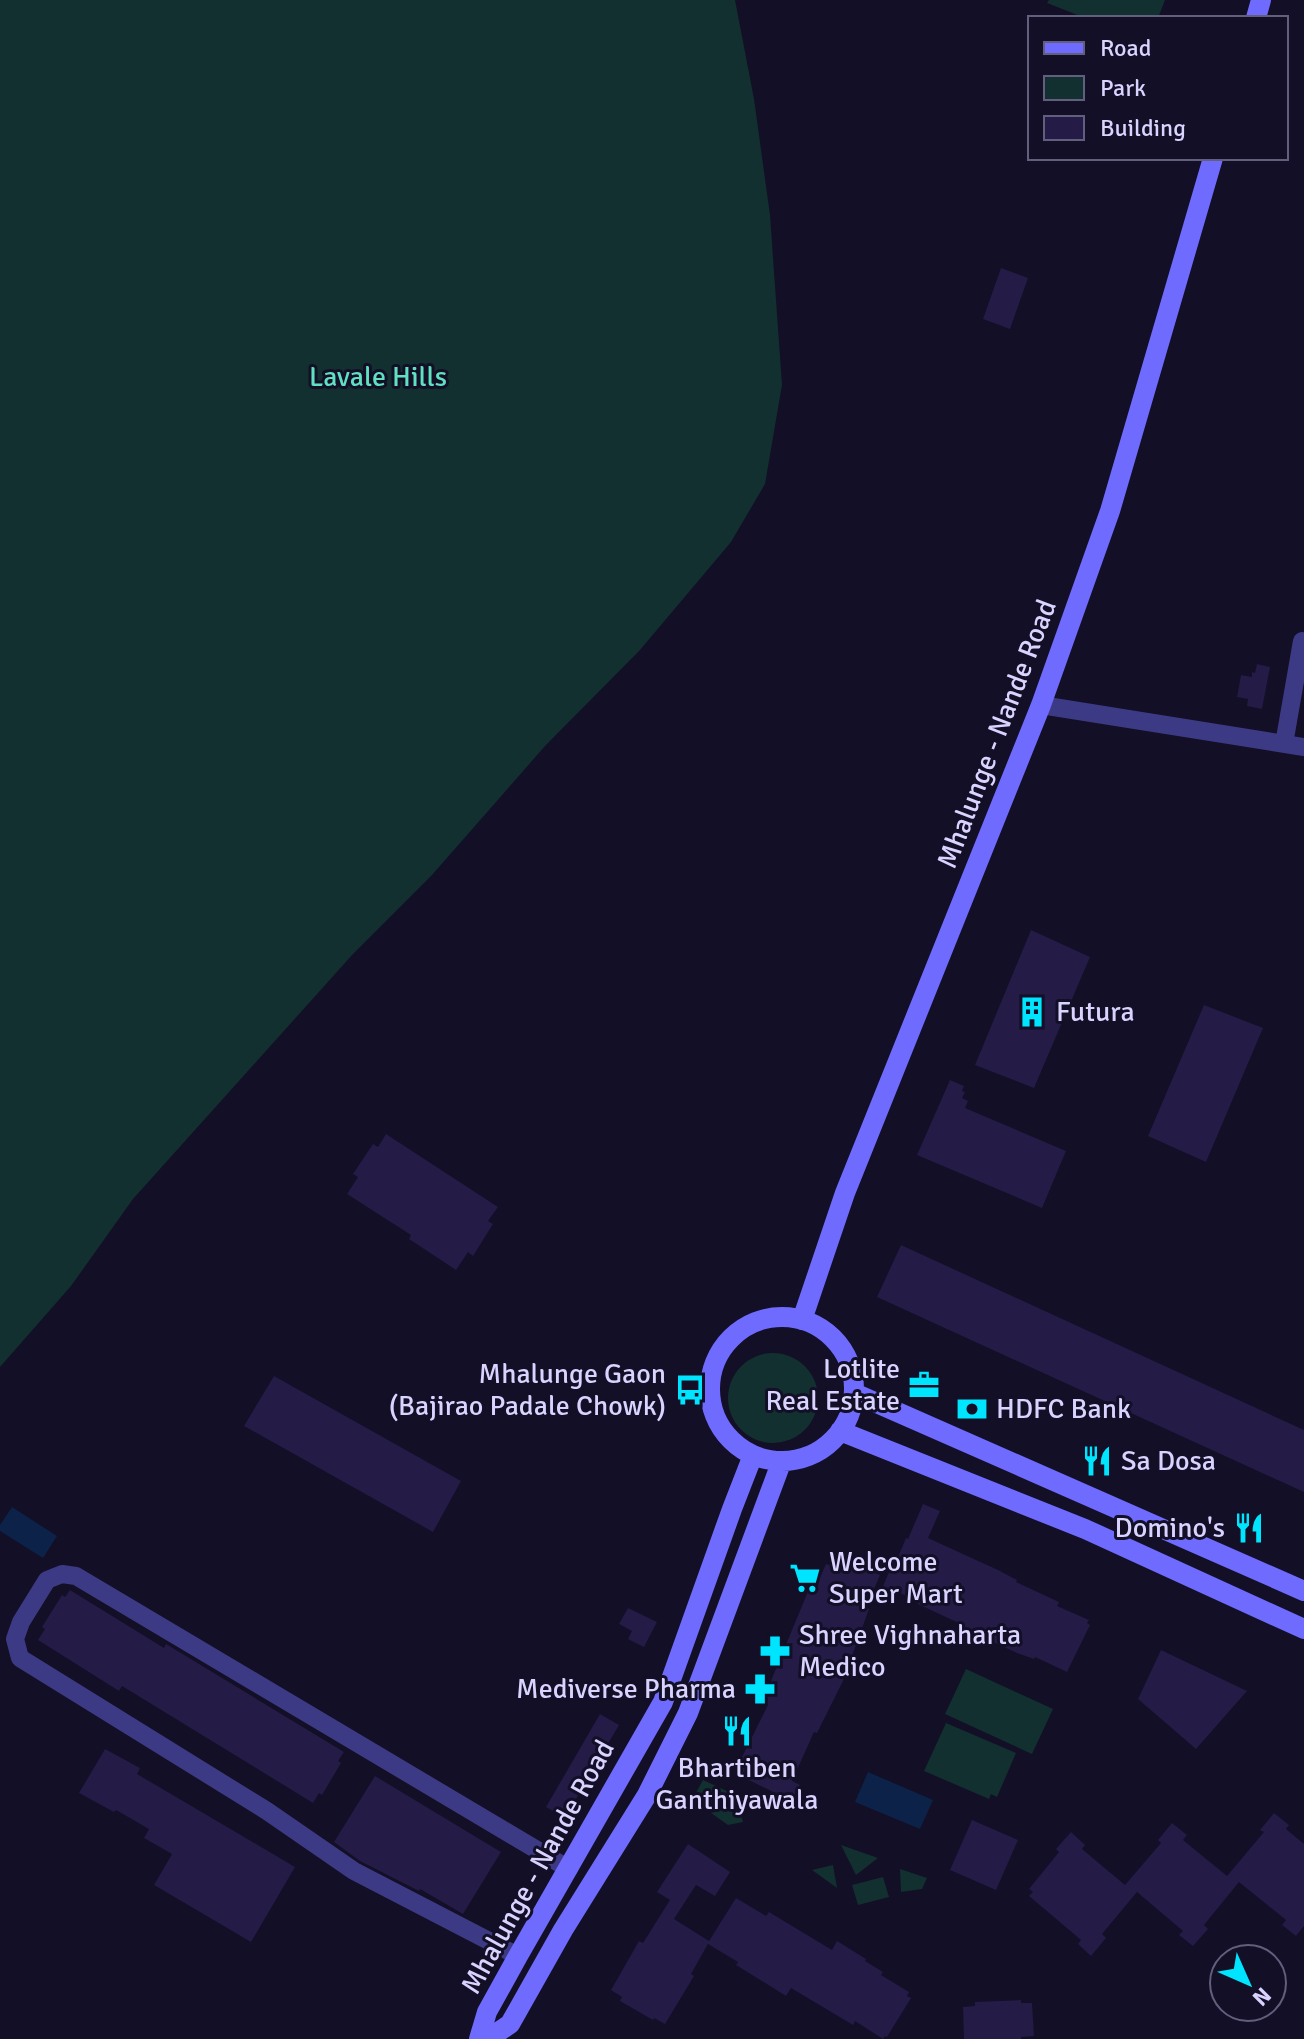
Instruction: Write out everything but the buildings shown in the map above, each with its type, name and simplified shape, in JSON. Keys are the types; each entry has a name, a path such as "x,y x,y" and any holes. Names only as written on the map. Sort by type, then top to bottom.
{"main road":[{"name":"Mhalunge - Nande Road","path":"802,1320 845,1193 1041,705 1110,511 1212,160"},
{"path":"778,1317 802,1320 824,1330 841,1347 851,1369 854,1393 840,1431 823,1448 781,1463 753,1455 733,1442 718,1424 710,1401 711,1377 719,1354 734,1335 755,1322 778,1317"},
{"path":"854,1393 1304,1591"},
{"path":"840,1431 1085,1529 1304,1629"},
{"name":"Mhalunge - Nande Road","path":"479,2039 487,2012 663,1702 753,1455"},
{"name":"Mhalunge - Nande Road","path":"488,2039 510,2024 563,1930 647,1795 688,1713 781,1463"}],"street":[{"path":"1284,744 1302,641"},
{"path":"1041,705 1304,747"},
{"path":"518,1956 354,1871 255,1803 20,1658 15,1639 21,1622 47,1580 62,1574 76,1576 569,1869"}],"green space":[{"name":"Lavale Hills","path":"0,0 735,0 754,99 770,215 782,385 765,484 731,542 640,650 545,746 432,875 353,954 133,1199 71,1286 0,1367"},
{"path":"1049,0 1165,0 1159,16 1080,16 1047,3"},
{"path":"773,1353 790,1357 805,1366 814,1381 818,1398 814,1415 805,1430 790,1439 773,1443 756,1439 741,1430 732,1415 728,1398 732,1381 741,1366 756,1357"},
{"path":"966,1669 1053,1709 1032,1754 945,1714"},
{"path":"946,1723 1016,1753 997,1797 991,1794 989,1799 924,1771"},
{"path":"703,1780 727,1791 724,1798 702,1809 691,1802"},
{"path":"738,1806 743,1822 728,1825 711,1813"},
{"path":"841,1845 878,1858 856,1875"},
{"path":"833,1865 837,1888 812,1870"},
{"path":"900,1869 927,1878 922,1889 901,1892"},
{"path":"883,1877 889,1897 858,1905 852,1885"}],"water":[{"path":"12,1507 57,1536 43,1558 0,1531 0,1525"},
{"path":"868,1772 933,1800 920,1829 855,1802"}],"place":[{"name":"Futura","path":"1032,1012"},
{"name":"Lotlite Real Estate","path":"924,1385"},
{"name":"Mhalunge Gaon (Bajirao Padale Chowk)","path":"690,1390"},
{"name":"HDFC Bank","path":"972,1409"},
{"name":"Sa Dosa","path":"1097,1461"},
{"name":"Domino's","path":"1249,1528"},
{"name":"Welcome Super Mart","path":"805,1578"},
{"name":"Shree Vighnaharta Medico","path":"775,1651"},
{"name":"Mediverse Pharma","path":"760,1689"},
{"name":"Bhartiben Ganthiyawala","path":"737,1731"}]}
